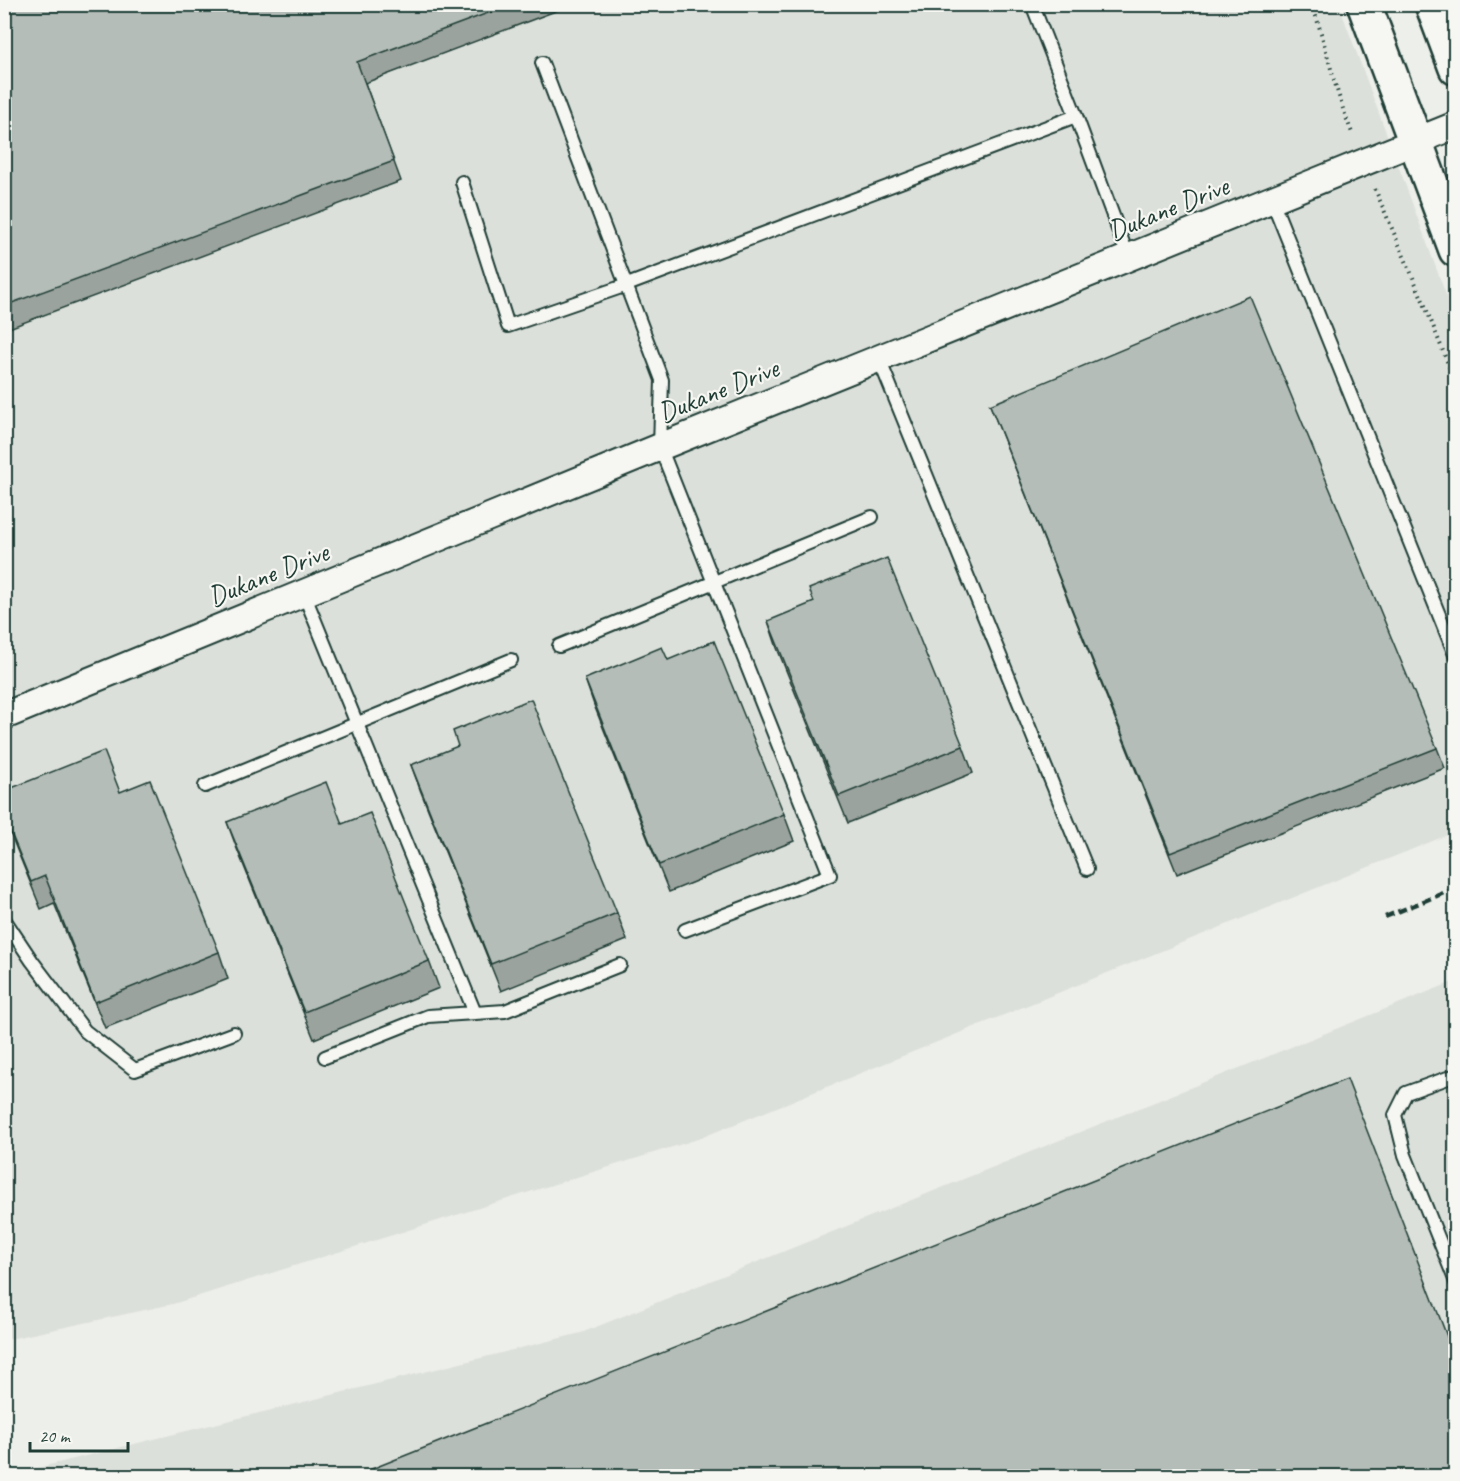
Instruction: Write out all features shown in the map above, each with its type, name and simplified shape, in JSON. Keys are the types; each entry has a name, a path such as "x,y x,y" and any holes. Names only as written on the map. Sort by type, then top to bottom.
{"main road":[{"path":"1364,4 1455,250"},
{"path":"1432,4 1455,68"}],"street":[{"name":"Dukane Drive","path":"4,716 1455,125"}],"lane":[{"path":"1032,4 1129,258"},
{"path":"542,63 662,380 660,447 830,875 685,930"},
{"path":"462,182 508,326 627,285 1076,116"},
{"path":"1272,200 1455,657"},
{"path":"879,359 1087,869"},
{"path":"559,646 872,517"},
{"path":"304,594 475,1012"},
{"path":"205,786 511,660"},
{"path":"4,919 32,961 85,1031 135,1070 234,1034"},
{"path":"325,1057 428,1016 505,1011 620,965"},
{"path":"1455,1075 1406,1094 1395,1115 1405,1155 1455,1282"}],"path":[{"path":"1312,4 1341,105 1424,303 1455,384"}],"shaded area":[{"path":"4,5 1339,5 1455,319 1455,832 698,1139 173,1304 5,1340"},
{"path":"1455,981 1455,1476 5,1476 581,1333"}],"building":[{"path":"4,4 512,4 357,62 394,161 4,306"},
{"path":"1250,296 1437,748 1170,853 990,405"},
{"path":"887,558 963,746 839,796 768,621 814,602 809,589"},
{"path":"714,641 784,814 659,865 585,679 662,647 668,660"},
{"path":"531,699 617,913 491,964 411,765 458,746 453,731"},
{"path":"104,751 120,792 150,780 219,952 95,1002 45,876 31,882 4,816 4,791"},
{"path":"326,782 342,824 370,813 429,961 304,1012 227,822"},
{"path":"1347,1079 1455,1357 1455,1476 354,1476"}],"railway":[{"path":"1385,917 1456,888"}]}
